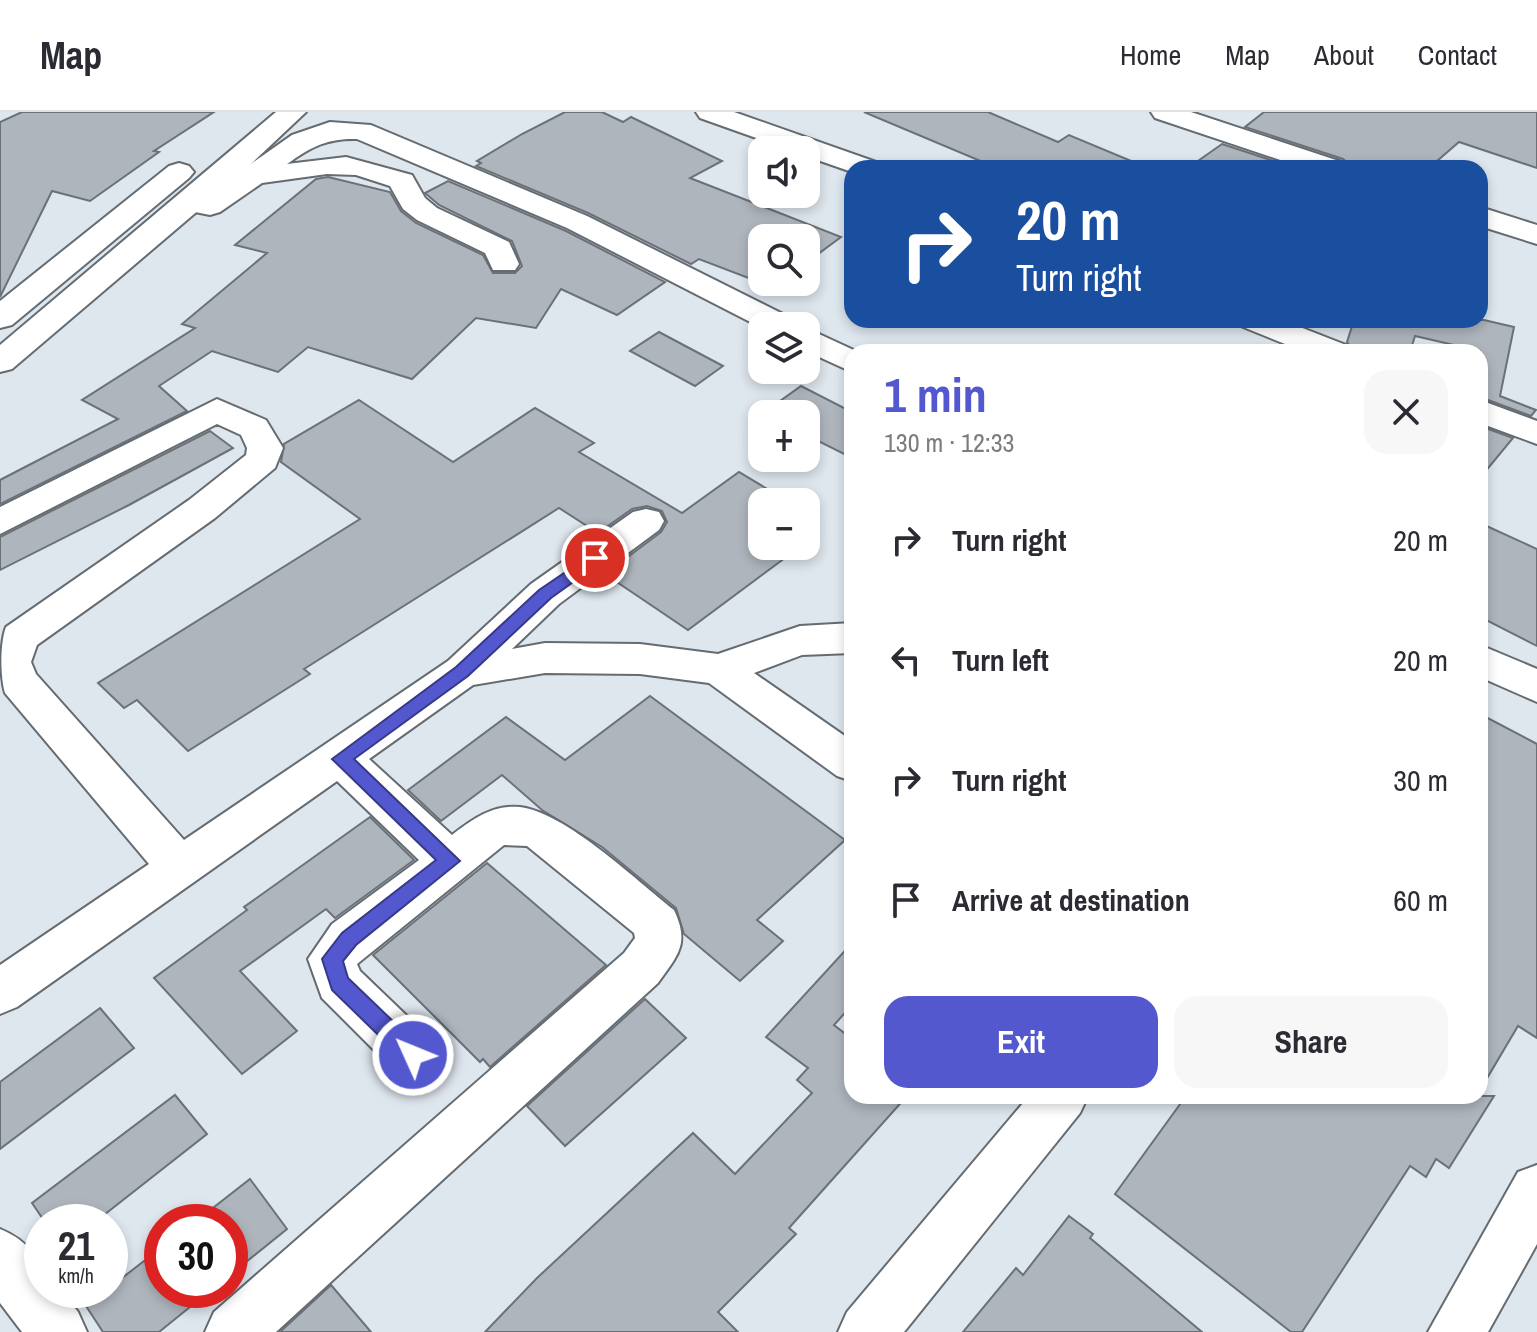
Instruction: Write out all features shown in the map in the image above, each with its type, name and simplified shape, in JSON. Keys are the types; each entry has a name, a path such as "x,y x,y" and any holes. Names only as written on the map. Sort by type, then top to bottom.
{"main road":[{"path":"0,318 252,112"},
{"path":"0,362 190,203 292,112"}],"street":[{"path":"709,112 844,160"},
{"path":"1164,112 1308,160"},
{"path":"190,203 210,206 227,197 253,173 302,141 330,130 361,131 577,222 754,312"},
{"path":"253,173 285,176 329,166 386,174 402,181 413,203 427,214 498,248 504,264"},
{"path":"1488,219 1537,235"},
{"path":"1274,328 1314,344"},
{"path":"820,345 844,358"},
{"path":"0,522 217,410 254,428 265,448 262,460 202,509 10,624 11,662 19,682 181,869"},
{"path":"1488,414 1537,433"},
{"path":"5,985 181,869 462,672 545,594 646,521"},
{"path":"462,672 545,658 640,659 719,669 800,641 844,638"},
{"path":"1488,664 1537,687"},
{"path":"719,669 844,758"},
{"path":"341,759 450,861"},
{"path":"234,1332 641,968 659,943 657,924 543,833 519,825 493,829 349,939 332,959 339,983 413,1055"},
{"path":"867,1332 1055,1104"},
{"path":"1457,1332 1537,1191"},
{"path":"0,1257 58,1332"}],"building":[{"path":"22,112 214,112 154,151 159,152 90,201 52,191 0,297 0,122"},
{"path":"565,112 602,112 623,122 631,117 722,161 690,178 748,201 748,208 767,208 808,224 748,224 748,278 699,259 691,264 588,213 476,166 481,163 477,161"},
{"path":"864,112 988,112 1058,142 1069,135 1129,160 978,160"},
{"path":"1264,112 1537,112 1537,168 1459,142 1438,160 1344,160 1245,127"},
{"path":"1222,144 1271,160 1199,160"},
{"path":"328,177 390,192 401,211 416,223 483,255 493,273 515,273 522,266 512,241 439,205 425,193 448,181 566,231 665,282 617,315 561,289 536,328 476,318 412,379 308,347 278,372 212,351 159,386 187,411 0,504 0,480 118,419 82,400 195,328 182,324 267,253 235,245 316,179"},
{"path":"820,229 841,237 820,253"},
{"path":"1488,321 1514,327 1500,396 1536,410 1531,416 1488,400 1488,344 1450,344 1415,336 1412,344 1347,342 1351,328 1488,328"},
{"path":"659,332 723,366 695,386 630,351"},
{"path":"801,386 844,408 844,454 820,442 820,400 782,400"},
{"path":"359,400 453,462 535,408 594,443 579,452 682,513 739,472 766,488 748,488 748,560 782,560 688,630 605,574 661,532 667,522 662,511 647,506 632,509 598,533 559,508 304,669 310,674 188,751 137,700 124,708 98,683 360,519 281,462 284,444"},
{"path":"1488,429 1513,438 1488,468"},
{"path":"210,431 233,448 0,570 0,537"},
{"path":"1488,527 1537,549 1537,646 1488,621"},
{"path":"650,696 844,841 757,920 783,941 740,981 684,934 676,908 602,847 542,810 502,775 441,821 408,790 506,717 565,760"},
{"path":"1488,718 1537,744 1537,1038 1518,1026 1488,1077"},
{"path":"370,817 414,860 335,918 326,909 240,971 297,1031 242,1074 154,978 247,910 244,907"},
{"path":"487,863 606,965 490,1067 483,1059 480,1062 373,955"},
{"path":"844,952 844,1014 834,1025 844,1033 844,1104 900,1104 789,1228 796,1234 718,1312 738,1332 485,1332 537,1278 693,1133 735,1174 812,1093 797,1080 808,1068 766,1037"},
{"path":"645,999 686,1038 565,1146 527,1106"},
{"path":"100,1008 134,1048 0,1149 0,1082"},
{"path":"175,1095 207,1134 118,1204 32,1203"},
{"path":"1488,1096 1494,1096 1449,1168 1436,1159 1426,1177 1410,1166 1302,1332 1291,1332 1115,1194 1180,1104 1488,1104"},
{"path":"250,1179 287,1229 248,1260 248,1204 218,1204"},
{"path":"1069,1216 1093,1234 1090,1238 1202,1332 963,1332 1016,1268 1023,1275"},
{"path":"144,1261 144,1308 189,1308 159,1332 103,1332 87,1308 128,1308 128,1273"},
{"path":"331,1285 371,1332 280,1332"}],"route":[{"path":"413,1055 339,983 332,959 349,939 450,861 341,759 462,672 545,594 595,558"}]}
